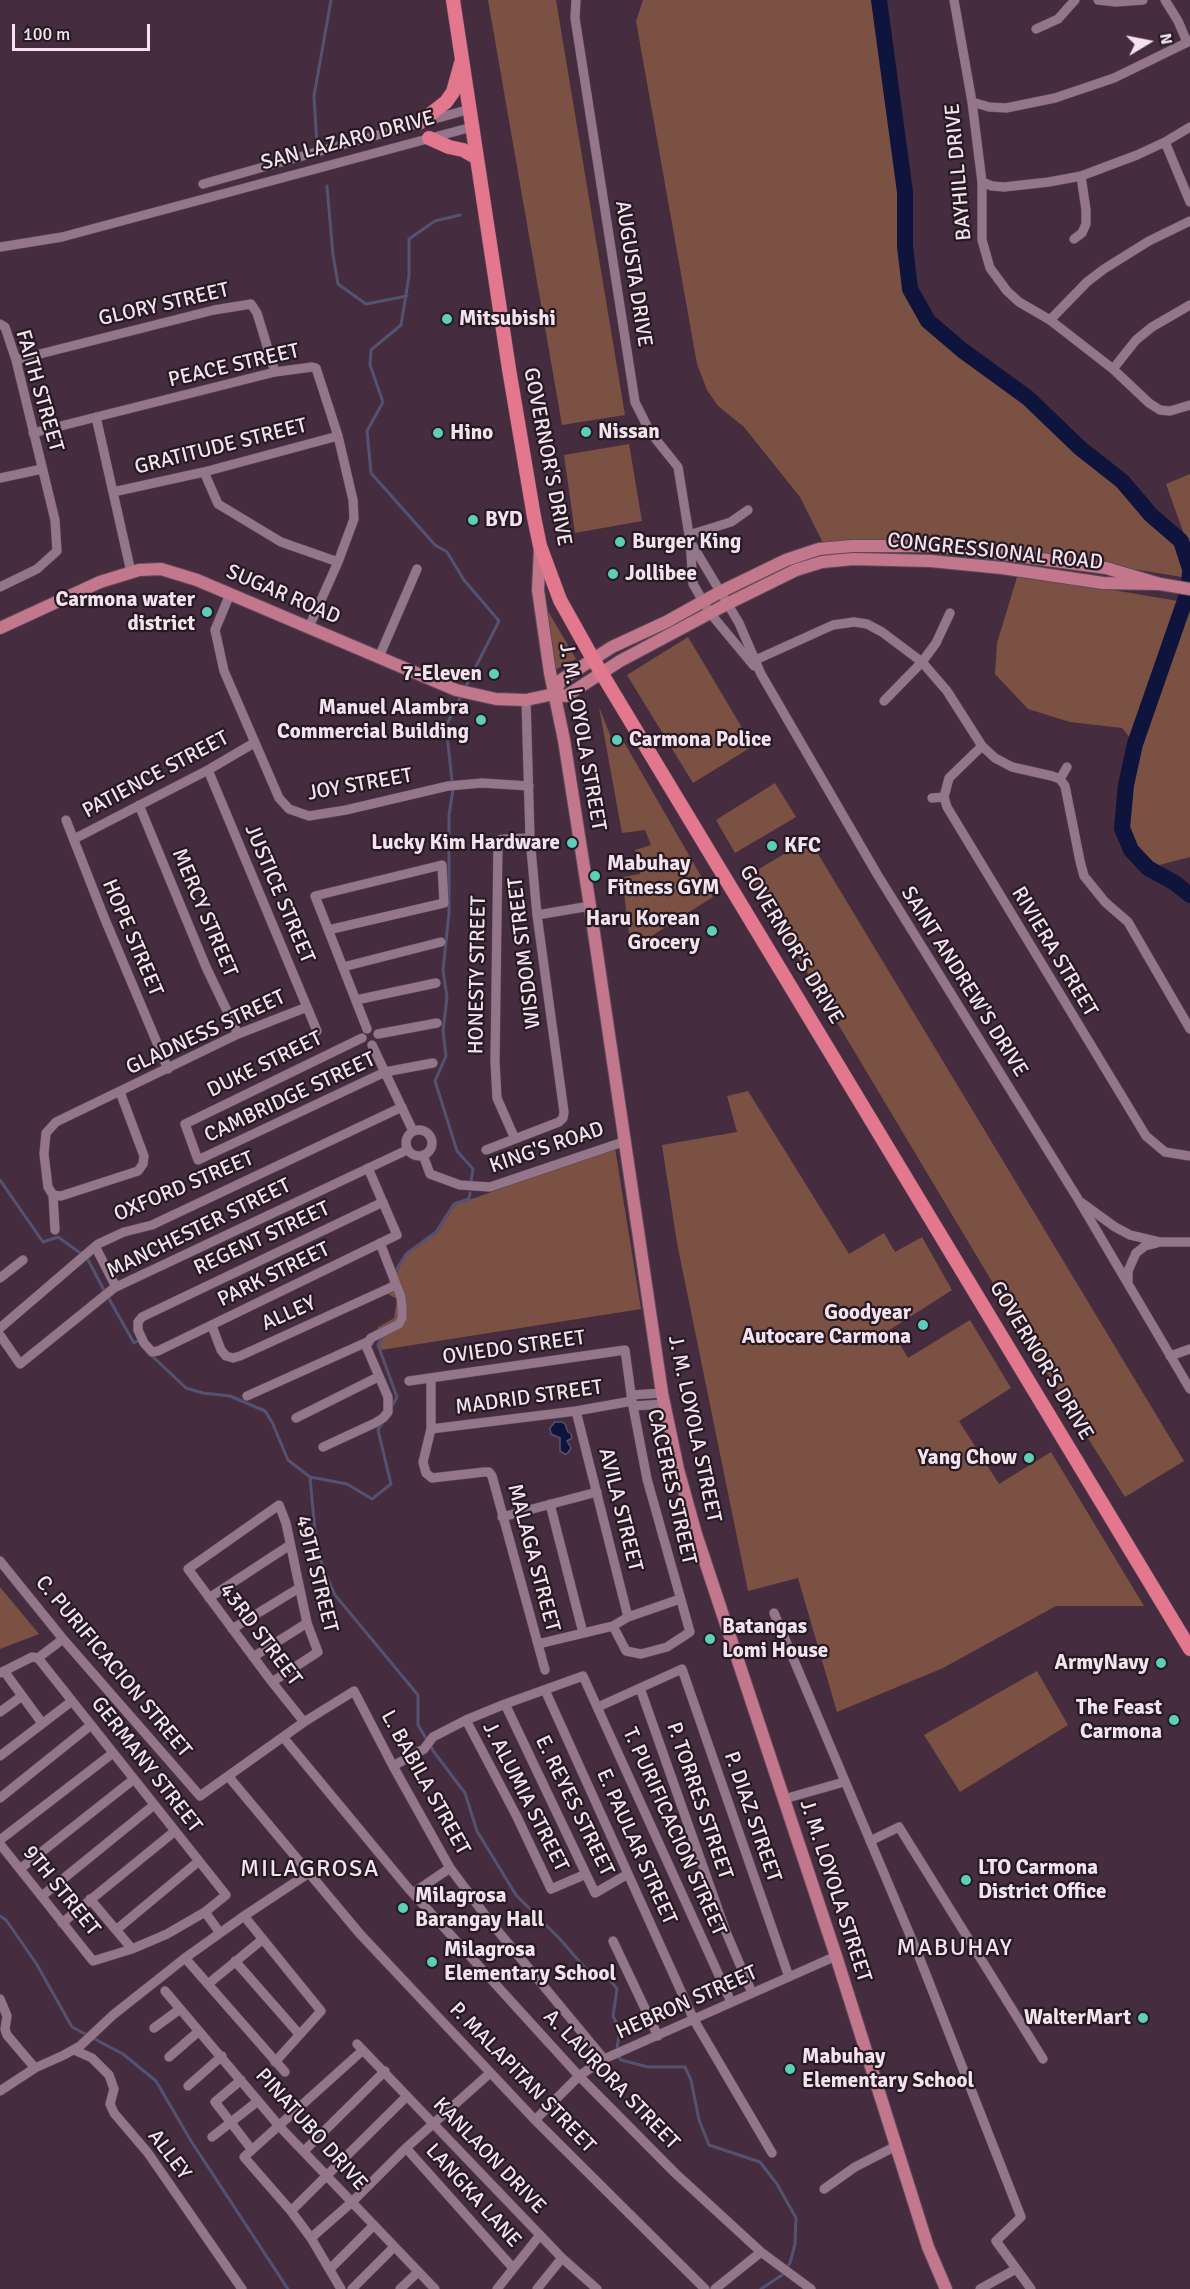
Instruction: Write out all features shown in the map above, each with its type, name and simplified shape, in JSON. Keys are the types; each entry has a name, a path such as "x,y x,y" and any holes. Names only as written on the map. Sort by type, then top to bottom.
{"highway":[{"name":"GOVERNOR'S DRIVE","path":"453,0 520,439 540,546 560,600 593,659 1190,1649"},
{"path":"415,124 446,102 453,92 463,58"},
{"path":"429,138 449,147 463,150 477,158"}],"main road":[{"name":"J. M. LOYOLA STREET","path":"540,546 538,590 590,906 663,1399 678,1469 696,1534 836,1956 928,2247 946,2289"},
{"name":"CONGRESSIONAL ROAD","path":"593,659 720,592 786,560 819,549 852,546 931,546 1106,568 1162,585"},
{"name":"CONGRESSIONAL ROAD","path":"602,672 727,604 796,570 822,562 853,559 931,561 1002,568 1103,583 1162,585 1190,589"},
{"name":"SUGAR ROAD","path":"0,628 100,582 130,572 150,569 171,571 230,594 475,696 525,700 554,694 566,696 602,672"},
{"path":"554,694 561,680 593,659"}],"street":[{"name":"AUGUSTA DRIVE","path":"576,0 575,18 635,402 650,432 673,458 678,468 689,538 693,584 710,613"},
{"name":"BAYHILL DRIVE","path":"954,0 972,102 982,182 982,240 990,268 1007,291 1019,302 1050,320 1113,369 1149,403 1160,410 1170,411 1190,405"},
{"path":"1036,29 1058,19 1075,0"},
{"path":"1098,0 1116,2 1143,0"},
{"path":"972,102 989,107 1006,108 1055,98 1114,78 1189,41 1165,0"},
{"name":"SAN LAZARO DRIVE","path":"203,184 470,109"},
{"path":"414,141 415,124"},
{"name":"SAN LAZARO DRIVE","path":"0,246 62,237 472,127"},
{"path":"982,182 1004,187 1081,176 1165,142 1190,127"},
{"path":"1165,142 1190,202"},
{"name":"SAN LAZARO DRIVE","path":"233,191 246,172"},
{"path":"1074,239 1082,233 1086,224 1081,176"},
{"path":"1050,320 1104,268 1149,241 1190,221"},
{"name":"GLORY STREET","path":"16,360 214,310 251,304 255,308 275,372"},
{"path":"1113,369 1136,340 1152,327 1190,305"},
{"name":"FAITH STREET","path":"0,324 5,327 16,360 55,520 57,551 37,569 0,587"},
{"name":"PEACE STREET","path":"33,433 275,372 316,368 338,436 353,500 354,519 309,627"},
{"path":"96,417 130,572"},
{"name":"GRATITUDE STREET","path":"113,492 204,472 338,436"},
{"name":"FAITH STREET","path":"0,478 42,469"},
{"path":"204,472 218,504 281,542 338,562"},
{"path":"689,538 731,522 748,510"},
{"name":"AUGUSTA DRIVE","path":"689,538 727,604"},
{"path":"379,657 417,569"},
{"name":"JOY STREET","path":"230,594 215,630 224,671 279,798 289,809 309,816 452,786 482,783 528,786"},
{"name":"SAINT ANDREW'S DRIVE","path":"727,604 739,623 760,674 877,874 1078,1199 1123,1231 1160,1242 1190,1242"},
{"name":"SAINT ANDREW'S DRIVE","path":"710,613 753,661"},
{"path":"884,701 922,662 936,643 950,614"},
{"path":"753,661 833,625 854,622 867,624 882,632 922,662 947,691 981,746 995,758 1012,767 1060,779 1069,797 1084,876 1100,896 1128,922 1190,1029"},
{"name":"WISDOM STREET","path":"486,1150 559,1122 564,1112 537,915 530,838 525,700"},
{"name":"PATIENCE STREET","path":"74,839 208,770 254,742"},
{"path":"932,798 944,796 950,778 981,746"},
{"path":"1060,779 1067,767"},
{"name":"JUSTICE STREET","path":"208,770 317,1032"},
{"name":"RIVIERA STREET","path":"944,796 952,817 1146,1137 1165,1152 1190,1156"},
{"name":"MERCY STREET","path":"140,805 206,967 238,1034"},
{"name":"HOPE STREET","path":"66,820 168,1068"},
{"name":"HONESTY STREET","path":"515,1139 497,1098 495,1062 498,844 499,840 504,839 530,838"},
{"path":"328,930 444,903 442,865 315,896 328,930 356,1000 367,1029"},
{"path":"537,915 590,906"},
{"path":"343,967 441,942"},
{"path":"356,1000 436,983"},
{"name":"GLADNESS STREET","path":"120,1092 144,1156 143,1164 138,1171 61,1196 53,1195 48,1187 44,1154 46,1133 56,1122 238,1034 307,1006"},
{"path":"378,1034 437,1023"},
{"path":"372,1045 364,1043 362,1032 372,1028 378,1034"},
{"path":"372,1045 378,1039 378,1034"},
{"name":"DUKE STREET","path":"198,1160 184,1124 362,1038"},
{"path":"372,1045 413,1131"},
{"name":"CAMBRIDGE STREET","path":"198,1160 385,1072 433,1063"},
{"name":"OXFORD STREET","path":"0,1328 99,1244 110,1238 152,1225 402,1107"},
{"path":"413,1131 425,1131 431,1138 431,1146 423,1155 414,1155 407,1150 407,1137 413,1131"},
{"name":"KING'S ROAD","path":"423,1155 430,1174 460,1185 490,1187 626,1141"},
{"name":"MANCHESTER STREET","path":"0,1335 20,1364 116,1287 407,1150"},
{"name":"PARK STREET","path":"157,1309 142,1317 138,1322 138,1330 152,1352 212,1326 397,1235 368,1168"},
{"path":"53,1195 55,1230"},
{"path":"1078,1199 1190,1389"},
{"name":"REGENT STREET","path":"157,1309 383,1202"},
{"path":"1129,1285 1128,1271 1136,1252 1145,1246 1160,1242"},
{"path":"247,1396 367,1342 399,1324 402,1318 402,1307 380,1243"},
{"path":"96,1248 116,1287"},
{"path":"0,1278 23,1260"},
{"name":"ALLEY","path":"212,1326 221,1350 226,1356 233,1358 396,1286"},
{"path":"323,1448 383,1418 388,1412 389,1404 367,1352 367,1342"},
{"path":"1170,1356 1190,1349"},
{"name":"OVIEDO STREET","path":"409,1381 625,1350"},
{"name":"CACERES STREET","path":"613,1626 626,1651 640,1653 667,1647 690,1632 647,1479 625,1350"},
{"path":"296,1418 378,1377"},
{"name":"MALAGA STREET","path":"430,1378 430,1429 423,1462 426,1473 432,1478 489,1472 545,1670"},
{"name":"MADRID STREET","path":"430,1429 576,1412 632,1401 648,1394 663,1399"},
{"name":"MADRID STREET","path":"632,1401 650,1405 663,1399"},
{"name":"AVILA STREET","path":"576,1412 628,1617"},
{"path":"502,1517 597,1492"},
{"path":"550,1504 583,1633"},
{"name":"49TH STREET","path":"188,1569 279,1505 286,1523 307,1623 318,1652 272,1682"},
{"path":"209,1598 290,1545"},
{"name":"C. PURIFICACION STREET","path":"0,1561 63,1639 200,1796 228,1776"},
{"name":"43RD STREET","path":"188,1569 304,1722"},
{"path":"232,1629 299,1588"},
{"path":"538,1644 613,1626 628,1617 680,1599"},
{"path":"774,1613 918,1954 1021,2217 996,2241 1031,2289"},
{"path":"253,1657 307,1623"},
{"path":"42,1723 2,1672 32,1658 38,1658 63,1639"},
{"name":"GERMANY STREET","path":"38,1658 226,1895 205,1912"},
{"name":"P. DIAZ STREET","path":"640,1688 682,1668 789,1977"},
{"name":"T. PURIFICACION STREET","path":"545,1690 583,1676 732,2002"},
{"path":"597,1707 640,1688"},
{"name":"P. TORRES STREET","path":"640,1688 726,1932 752,1993"},
{"path":"393,1766 424,1749 433,1737 466,1720 545,1690"},
{"name":"E. PAULAR STREET","path":"545,1690 694,2020 772,2153"},
{"name":"L. BABILA STREET","path":"304,1722 354,1691 450,1868 488,1919 608,2057"},
{"path":"0,1712 21,1695"},
{"path":"0,1756 72,1701"},
{"name":"E. REYES STREET","path":"505,1704 595,1893 628,1874"},
{"name":"J. ALUMIA STREET","path":"466,1720 517,1817 551,1889 586,1874"},
{"path":"228,1776 304,1722"},
{"path":"0,1798 91,1725"},
{"name":"A. LAURORA STREET","path":"284,1737 413,1893 579,2076 675,2173 761,2252 811,2289"},
{"path":"0,1842 113,1753"},
{"name":"P. MALAPITAN STREET","path":"228,1776 360,1934 535,2120 705,2289"},
{"path":"20,1869 134,1779"},
{"path":"784,1799 844,1782"},
{"path":"42,1896 154,1805"},
{"path":"870,1841 899,1827 1043,2059"},
{"path":"62,1923 175,1831"},
{"name":"9TH STREET","path":"0,1842 93,1961 132,1949"},
{"path":"116,1930 199,1861"},
{"path":"413,1893 450,1868"},
{"path":"0,2091 35,2068 77,2048 113,2015 185,1958 309,1874"},
{"path":"90,1899 132,1949 167,1934 205,1912 220,1933"},
{"path":"244,1916 321,2011 275,2062"},
{"path":"208,1984 263,1939"},
{"path":"613,1941 658,2036"},
{"name":"HEBRON STREET","path":"535,2120 579,2076 608,2057 836,1956"},
{"path":"185,1958 285,2072"},
{"path":"235,1961 300,2034"},
{"name":"PINATUBO DRIVE","path":"165,1991 280,2127 435,2289"},
{"path":"0,1999 7,2016 5,2029 7,2035 35,2068"},
{"path":"154,2028 180,2009"},
{"path":"169,2057 200,2031"},
{"name":"ALLEY","path":"77,2048 93,2058 109,2074 114,2089 110,2104 114,2113 148,2153 242,2289"},
{"name":"KANLAON DRIVE","path":"280,2127 360,2048 385,2071 562,2258 597,2289"},
{"path":"189,2086 222,2056"},
{"path":"304,2151 385,2071"},
{"path":"311,2238 352,2202 434,2122 490,2073"},
{"path":"241,2080 216,2102 252,2150"},
{"path":"291,2211 407,2096"},
{"path":"212,2137 258,2101"},
{"path":"280,2127 244,2157 311,2238 340,2289"},
{"path":"824,2189 855,2167 896,2146"},
{"name":"LANGKA LANE","path":"406,2148 513,2268"},
{"path":"330,2269 374,2225"},
{"path":"497,2289 540,2235"},
{"path":"352,2289 394,2247"},
{"path":"715,2289 761,2252"},
{"path":"537,2289 562,2258"},
{"path":"980,2289 1016,2269"},
{"path":"400,2289 418,2272"},
{"path":"579,2289 586,2280"}],"shaded area":[{"path":"488,0 556,0 625,415 562,425"},
{"path":"643,0 879,0 905,192 905,245 910,289 928,321 962,350 1028,398 1080,448 1122,481 1151,515 1181,541 1190,561 1188,578 1010,549 958,544 823,543 800,497 744,427 718,406 707,390 697,364 636,21"},
{"path":"629,444 642,521 575,533 564,455"},
{"path":"1190,474 1190,551 1166,484"},
{"path":"1018,574 1190,603 1190,857 1148,868 1131,850 1122,828 1126,785 1135,744 1122,728 1070,722 1028,709 995,674 997,643"},
{"path":"545,606 576,659 555,670"},
{"path":"688,637 753,746 693,783 627,675"},
{"path":"599,707 615,747 624,742 713,897 631,949 622,877 640,874 635,850 651,845 645,830 622,833"},
{"path":"775,783 796,817 735,853 716,820"},
{"path":"809,839 1184,1461 1125,1497 1040,1362 749,875"},
{"path":"748,1091 849,1254 884,1233 895,1252 922,1237 952,1290 891,1329 908,1358 970,1320 1011,1388 959,1421 999,1484 1051,1452 1144,1606 1056,1606 943,1668 837,1712 798,1578 748,1591 677,1243 662,1145 737,1132 727,1096"},
{"path":"615,1148 641,1309 381,1350 379,1345 384,1335 377,1328 394,1318 397,1299 381,1290 396,1275 406,1254 437,1233 455,1205"},
{"path":"555,1422 565,1424 571,1434 572,1438 567,1441 571,1448 568,1453 560,1451 560,1438 551,1434 550,1428"},
{"path":"0,1587 39,1634 0,1649"},
{"path":"1037,1671 1068,1725 960,1792 924,1735"}],"waterway":[{"path":"317,146 314,96 331,0"},
{"path":"879,0 905,192 905,246 910,289 928,321 962,350 1028,398 1080,448 1122,481 1151,515 1181,541 1190,569"},
{"path":"327,186 338,284 366,304 407,296"},
{"path":"460,215 435,221 409,239 409,276 401,325 371,350 370,365 383,402 367,431 371,473 435,545 447,552 464,580 499,621 465,688"},
{"path":"1190,573 1188,592 1135,744 1126,785 1122,828 1131,850 1148,868 1175,883 1190,895"},
{"path":"462,694 446,726 453,790 449,815 449,913 443,970 447,997 443,1031 446,1056 435,1081 457,1151 473,1169 471,1182"},
{"path":"0,1180 43,1242 58,1237 83,1255"},
{"path":"394,1274 406,1254 436,1232 454,1204 469,1199 470,1193"},
{"path":"87,1258 105,1292"},
{"path":"108,1297 134,1343 139,1340"},
{"path":"383,1335 378,1345 397,1397 392,1406"},
{"path":"151,1355 186,1388 203,1393 230,1396 265,1411 288,1460 310,1477 347,1484 372,1499 391,1484 378,1430 383,1422"},
{"path":"310,1477 316,1543 323,1568 335,1595 418,1695 418,1725 434,1752 465,1793 477,1831 516,1895 586,1969 607,1976 617,1989 613,2016 620,2030 616,2054 621,2060 648,2067 685,2067 691,2080 699,2120 709,2145 760,2162 777,2184 796,2218 795,2244 790,2263 782,2275 761,2289"},
{"path":"0,1916 6,1920 36,1963 72,2027 123,2054 156,2081 191,2141 288,2289"}],"place":[{"name":"Mitsubishi","path":"447,319"},
{"name":"Nissan","path":"586,432"},
{"name":"Hino","path":"438,433"},
{"name":"BYD","path":"473,520"},
{"name":"Burger King","path":"620,542"},
{"name":"Jollibee","path":"613,574"},
{"name":"Carmona water district","path":"207,612"},
{"name":"7-Eleven","path":"494,674"},
{"name":"Manuel Alambra Commercial Building","path":"481,720"},
{"name":"Carmona Police","path":"617,740"},
{"name":"Lucky Kim Hardware","path":"572,843"},
{"name":"KFC","path":"772,846"},
{"name":"Mabuhay Fitness GYM","path":"595,876"},
{"name":"Haru Korean Grocery","path":"712,931"},
{"name":"Goodyear Autocare Carmona","path":"923,1325"},
{"name":"Yang Chow","path":"1029,1458"},
{"name":"Batangas Lomi House","path":"710,1639"},
{"name":"ArmyNavy","path":"1161,1663"},
{"name":"The Feast Carmona","path":"1174,1720"},
{"name":"LTO Carmona District Office","path":"966,1880"},
{"name":"Milagrosa Barangay Hall","path":"403,1908"},
{"name":"Milagrosa Elementary School","path":"432,1962"},
{"name":"WalterMart","path":"1143,2018"},
{"name":"Mabuhay Elementary School","path":"790,2069"}],"district":[{"name":"MILAGROSA","path":"310,1870"},
{"name":"MABUHAY","path":"955,1949"}]}
